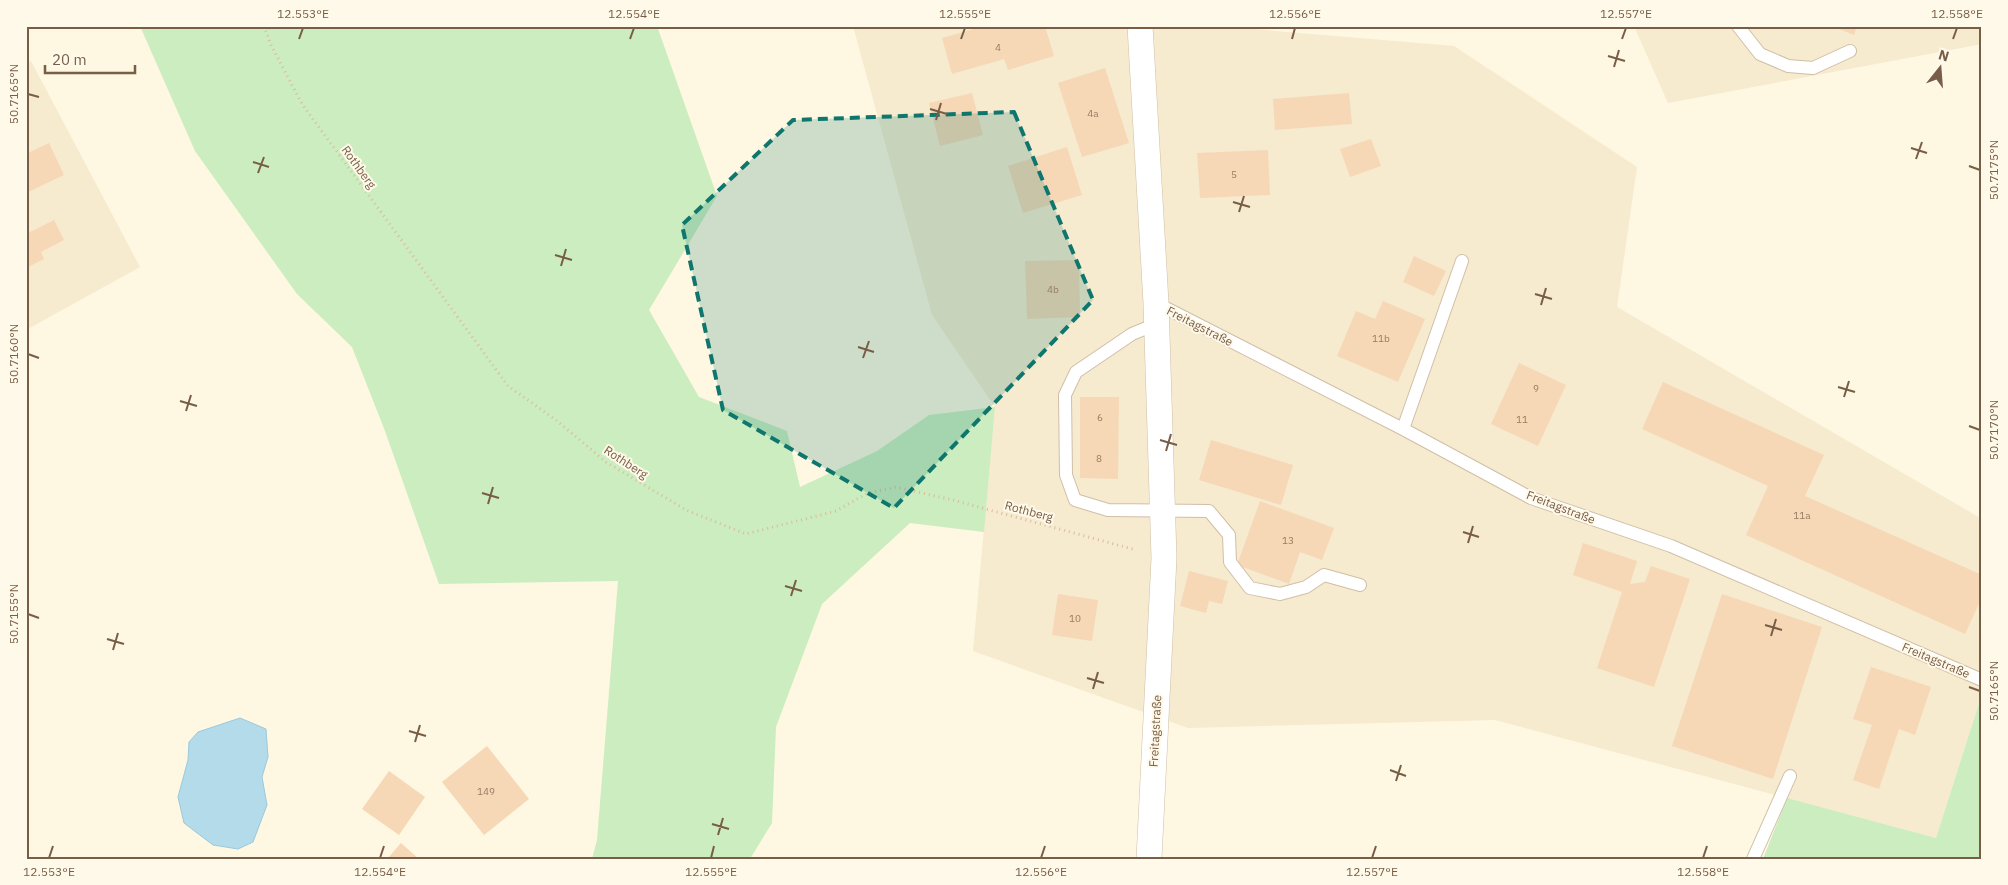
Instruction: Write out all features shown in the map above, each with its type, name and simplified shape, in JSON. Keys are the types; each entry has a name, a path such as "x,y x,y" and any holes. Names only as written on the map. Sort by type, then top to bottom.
{"street":[{"name":"Freitagstraße","path":"1140,26 1156,314 1164,558 1149,859"}],"lane":[{"path":"1738,26 1760,54 1788,66 1813,68 1850,51"},
{"path":"1403,428 1462,261"},
{"name":"Freitagstraße","path":"1156,314 1403,428 1531,498 1671,546 1982,680"},
{"path":"1156,314 1132,334 1076,372 1064,395 1066,474 1075,500 1108,510 1209,511 1228,535 1230,562 1250,588 1280,594 1306,587 1324,575 1360,585"},
{"path":"1753,859 1790,776"}],"path":[{"name":"Rothberg","path":"264,26 271,44 302,104 508,386 556,420 606,462 686,510 746,534 836,512 868,493 896,487 954,500 1164,558"}],"highlighted area":[{"path":"1014,112 1093,300 894,508 723,410 682,225 793,120"}],"shaded area":[{"path":"853,26 1218,26 1454,46 1637,167 1617,307 1982,519 1982,694 1936,838 1495,720 1188,728 973,651 995,407 932,315"},
{"path":"1634,26 1982,26 1982,44 1668,103"},
{"path":"31,61 140,267 26,330 26,63"}],"green space":[{"path":"140,26 657,26 717,196 649,310 699,397 787,431 800,487 877,451 929,415 995,407 984,532 910,523 822,604 776,727 772,823 750,859 592,859 597,840 618,581 439,584 385,431 352,347 297,294 195,151"},
{"path":"1982,694 1982,859 1763,859 1787,798 1936,838"}],"water":[{"path":"240,718 266,729 268,757 262,777 267,805 253,842 238,849 213,845 184,823 178,797 188,760 189,742 198,732"}],"building":[{"path":"984,26 1045,26 1054,56 1008,70 1004,59 952,74 942,38"},
{"path":"1831,26 1857,26 1854,35"},
{"path":"1105,68 1129,143 1082,157 1058,83"},
{"path":"972,93 983,135 940,146 929,103"},
{"path":"1349,93 1352,124 1275,130 1273,99"},
{"path":"1371,139 1381,166 1350,177 1340,149"},
{"path":"49,143 64,175 26,193 26,154"},
{"path":"1067,147 1082,195 1023,213 1008,166"},
{"path":"1268,150 1270,195 1200,198 1197,153"},
{"path":"54,220 64,240 41,252 44,259 26,268 26,234"},
{"path":"1414,256 1446,271 1434,296 1403,282"},
{"path":"1079,260 1080,317 1027,319 1025,261"},
{"path":"1383,301 1425,319 1398,382 1337,356 1356,311 1375,319"},
{"path":"1519,363 1566,385 1538,446 1491,424"},
{"path":"1663,382 1824,455 1805,496 1982,575 1982,597 1965,634 1746,535 1768,486 1642,429"},
{"path":"1080,397 1119,397 1118,479 1080,478"},
{"path":"1211,440 1293,465 1281,505 1199,480"},
{"path":"1260,501 1334,528 1322,560 1300,552 1289,584 1237,565"},
{"path":"1583,543 1637,561 1630,584 1645,582 1651,566 1690,579 1654,687 1597,668 1622,592 1573,575"},
{"path":"1189,571 1228,581 1222,604 1209,601 1206,613 1180,606"},
{"path":"1058,594 1098,600 1092,641 1052,635"},
{"path":"1722,594 1822,627 1773,779 1672,746"},
{"path":"1871,667 1931,687 1915,735 1899,729 1879,789 1853,780 1872,725 1853,719"},
{"path":"487,746 529,799 484,835 442,782"},
{"path":"389,771 425,797 399,835 362,809"},
{"path":"401,843 419,859 387,859"}]}
